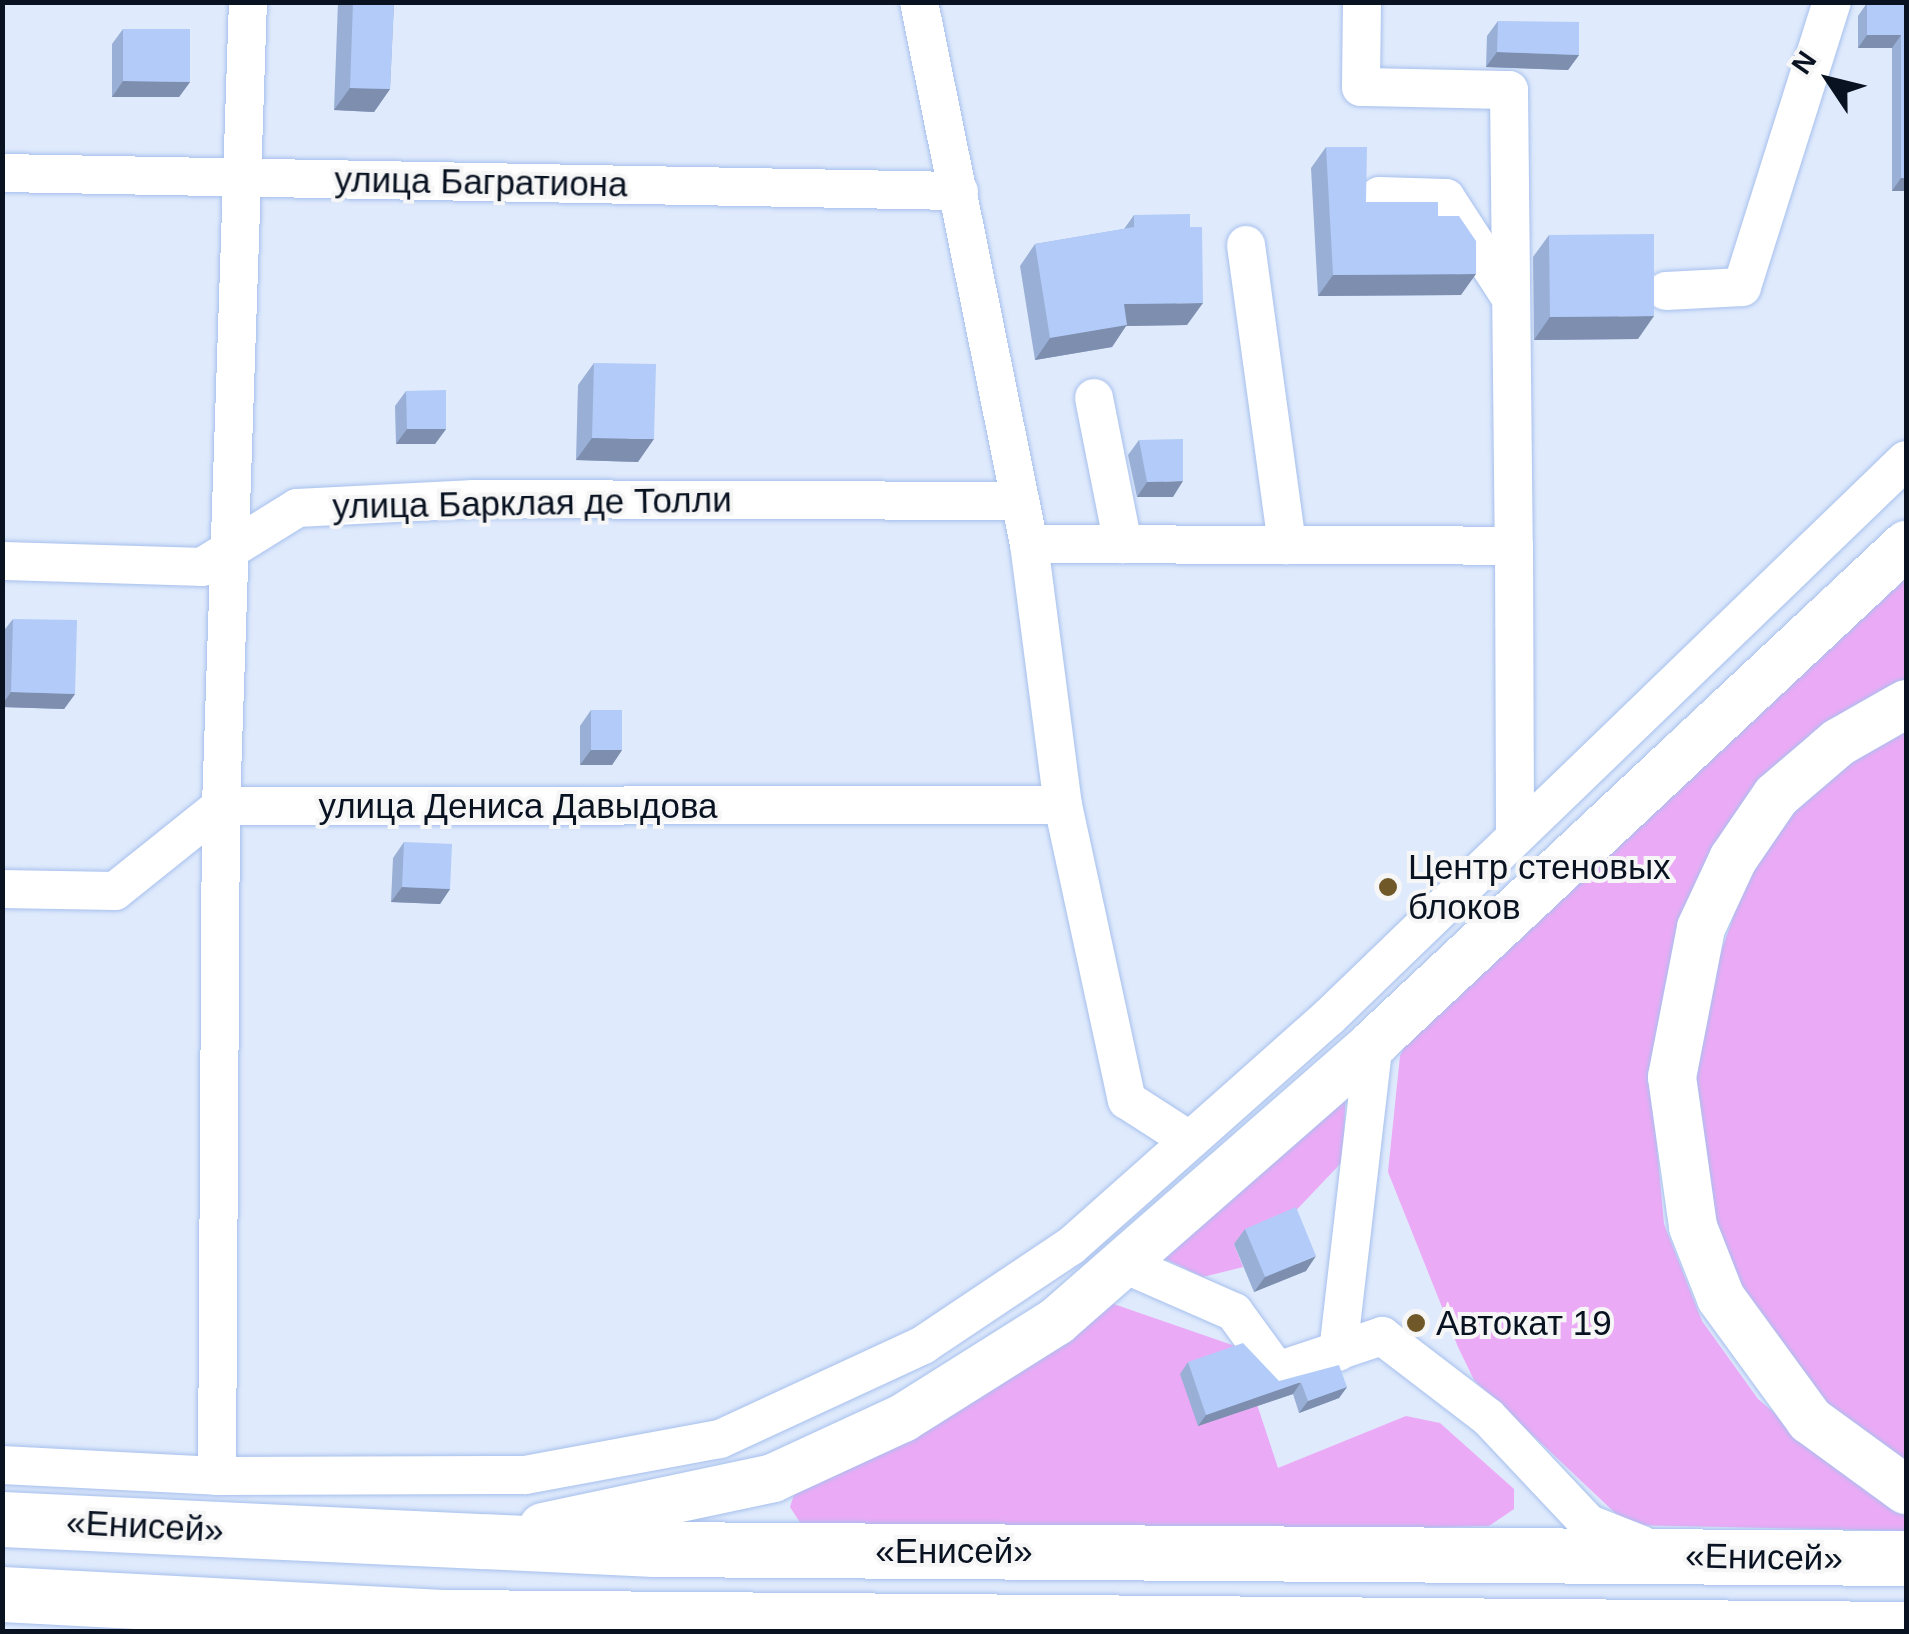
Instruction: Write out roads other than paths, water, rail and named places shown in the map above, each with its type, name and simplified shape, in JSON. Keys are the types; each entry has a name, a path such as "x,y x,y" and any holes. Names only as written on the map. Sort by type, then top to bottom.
{"highway":[{"name":"«Енисей»","path":"2,1519 412,1540 1906,1558"},
{"name":"«Енисей»","path":"2,1594 446,1617 1906,1629"},
{"path":"446,1617 584,1632"}],"main road":[{"path":"412,1540 601,1521 773,1478 904,1418 1128,1266 1374,1044 1906,545"},
{"path":"1906,704 1839,742 1776,796 1733,859 1691,964 1672,1077 1689,1208 1722,1298 1810,1420 1906,1490"}],"street":[{"path":"217,1476 222,806 234,549 248,2"},
{"path":"919,2 1029,544 1063,805 1127,1100 1189,1140"},
{"path":"1362,2 1361,87 1509,90 1515,828"},
{"path":"1666,291 1742,287 1832,2"},
{"name":"улица Багратиона","path":"2,173 959,191"},
{"path":"1378,196 1446,198 1510,297"},
{"path":"1246,244 1287,545"},
{"path":"1094,398 1122,544"},
{"path":"2,1465 217,1476 524,1475 720,1439 923,1345 1071,1246 1328,1018 1515,828 1906,460"},
{"name":"улица Барклая де Толли","path":"2,561 202,567 296,508 474,499 1019,501"},
{"path":"1029,544 1514,546"},
{"name":"улица Дениса Давыдова","path":"222,806 1063,805"},
{"path":"2,889 115,891 222,806"},
{"path":"1338,1352 1374,1044"},
{"path":"1128,1266 1234,1312 1277,1371 1382,1336 1488,1417 1589,1524 1694,1556"}],"place":[{"name":"Центр стеновых блоков","path":"1388,887"},
{"name":"Автокат 19","path":"1416,1323"}]}
